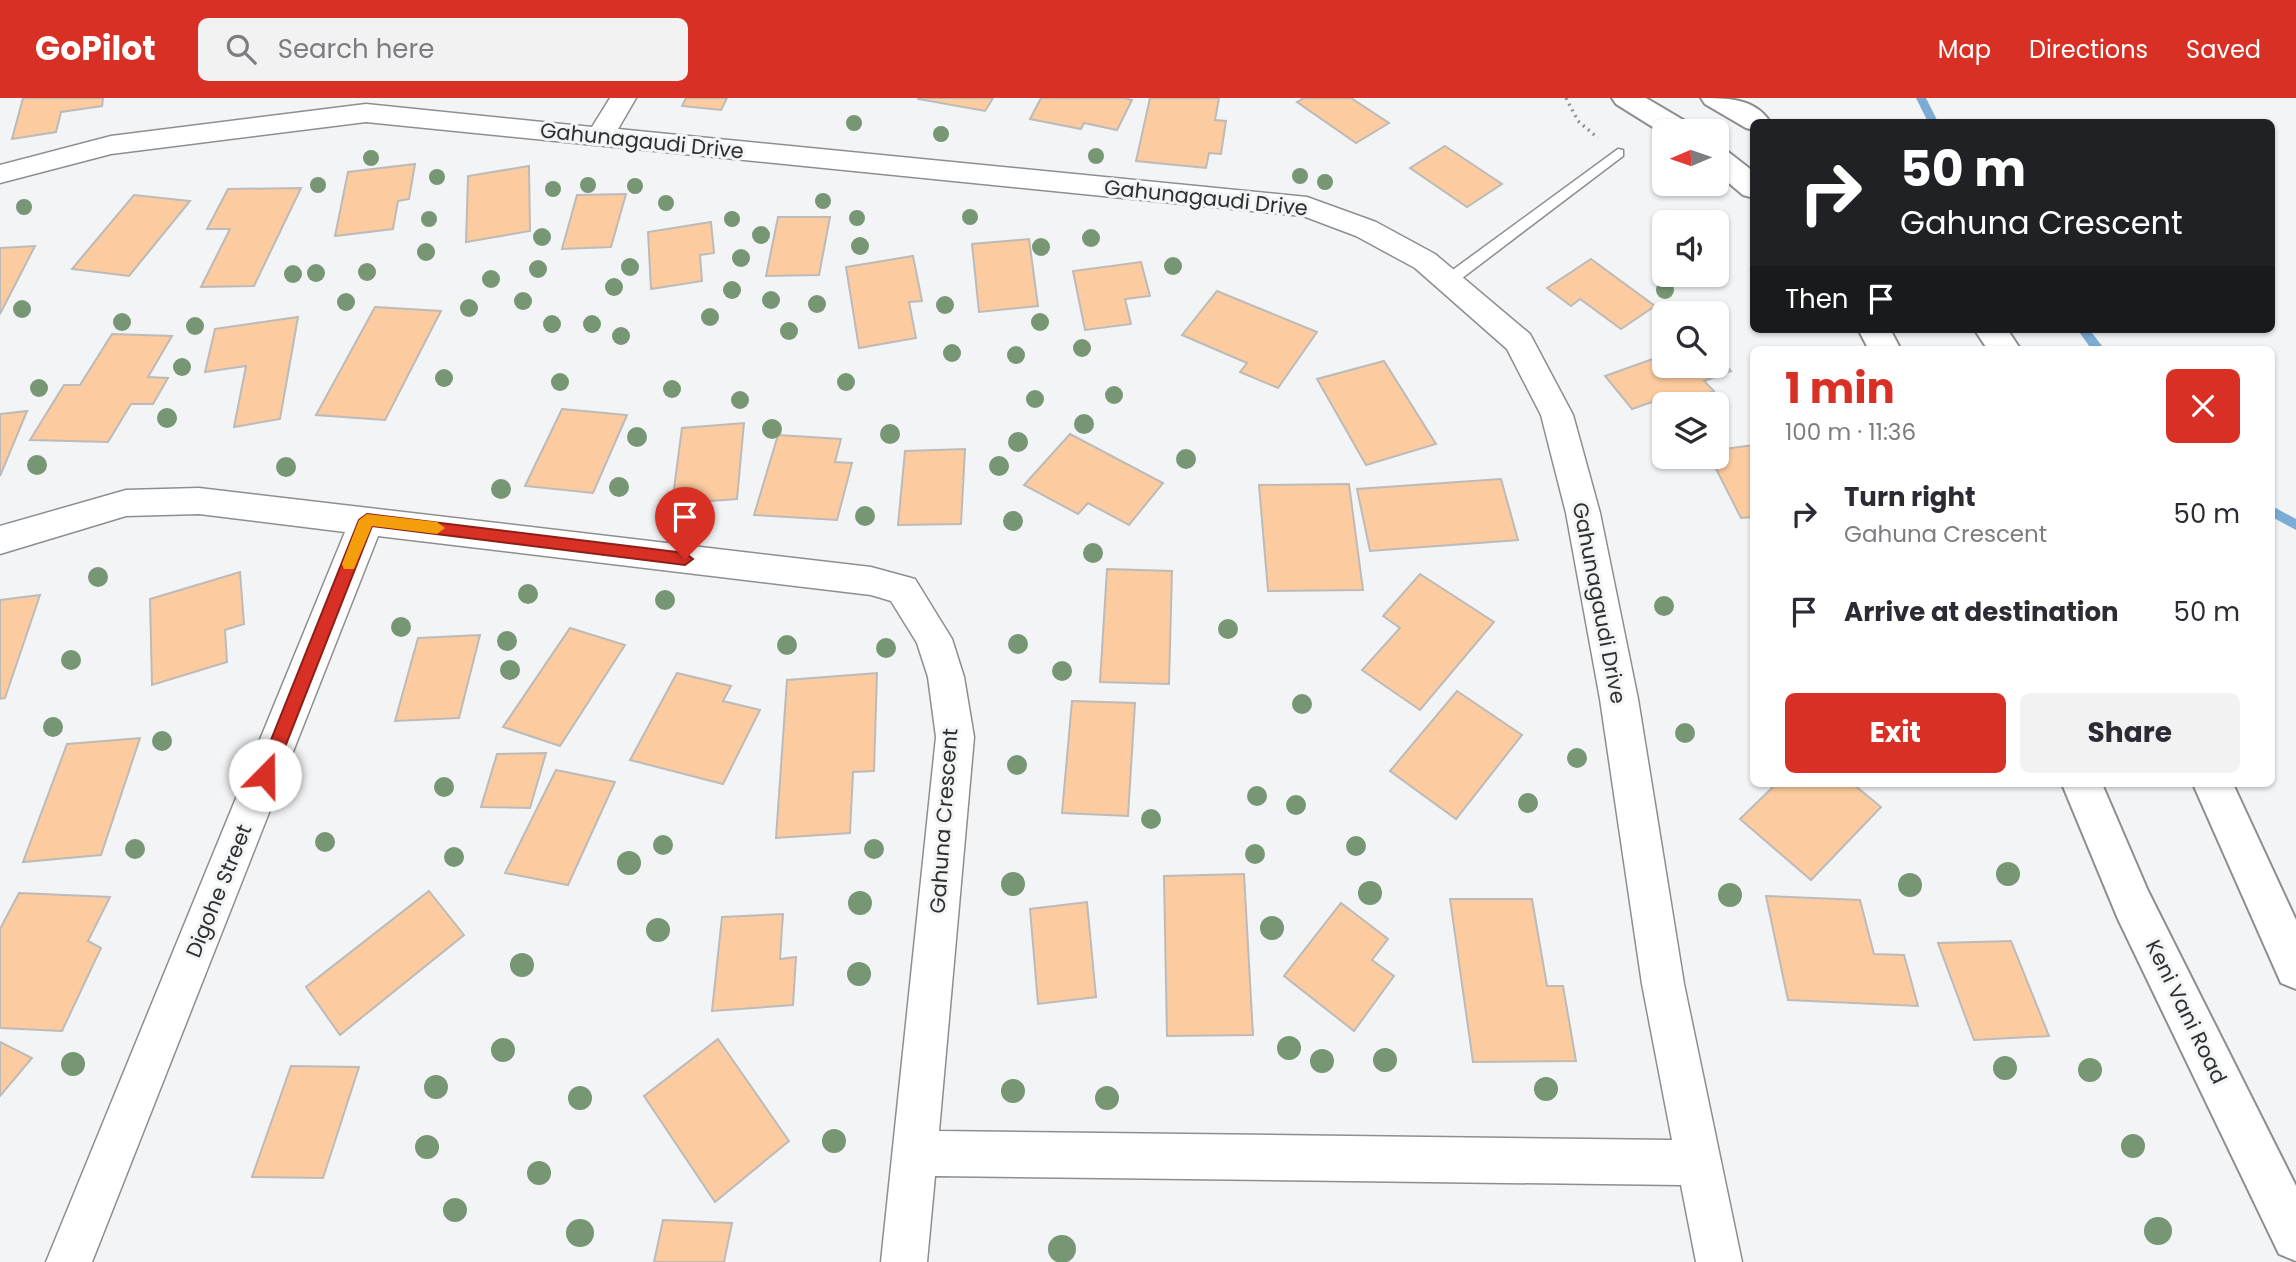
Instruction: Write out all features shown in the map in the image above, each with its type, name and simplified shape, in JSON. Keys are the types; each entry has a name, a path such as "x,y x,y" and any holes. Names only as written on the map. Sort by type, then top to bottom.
{"main road":[{"path":"1626,98 1660,119"},
{"path":"1715,98 1751,119"},
{"path":"1729,168 1750,185"},
{"name":"Keni Vani Road","path":"2083,787 2133,905 2296,1237"},
{"path":"2214,787 2296,968"}],"street":[{"path":"600,136 623,98"},
{"name":"Gahunagaudi Drive","path":"0,174 111,145 366,113 1307,207 1366,229 1425,261 1520,342 1557,415 1583,513 1617,686 1663,984 1719,1262"},
{"name":"Gahuna Crescent","path":"0,540 126,503 199,501 871,582 903,589 934,639 946,677 955,737 904,1262"},
{"name":"Digohe Street","path":"69,1262 367,520"},
{"path":"915,1153 1699,1163"}],"lane":[{"path":"1448,281 1618,153"}],"path":[{"path":"1566,98 1577,121 1618,153"}],"building":[{"path":"23,98 103,98 102,106 61,112 56,132 12,139"},
{"path":"686,98 727,98 721,110 682,106"},
{"path":"918,98 993,98 985,111 918,99"},
{"path":"1041,98 1132,100 1117,130 1084,123 1081,129 1030,119"},
{"path":"1150,98 1219,98 1215,120 1226,121 1221,154 1209,153 1206,168 1136,161"},
{"path":"1304,98 1351,98 1389,123 1356,143 1297,102"},
{"path":"1445,146 1502,184 1467,207 1410,168"},
{"path":"415,164 409,199 398,201 393,229 335,236 348,172"},
{"path":"529,166 530,231 466,242 468,176"},
{"path":"301,188 254,286 201,287 230,229 207,229 228,189"},
{"path":"626,194 611,247 562,249 577,195"},
{"path":"134,195 190,201 129,276 72,269"},
{"path":"778,217 830,217 819,275 766,276"},
{"path":"711,222 714,253 700,255 702,281 651,289 648,232"},
{"path":"1029,239 1038,306 979,312 972,244"},
{"path":"35,246 0,314 0,248"},
{"path":"913,256 922,301 909,302 916,338 859,348 846,267"},
{"path":"1591,259 1652,304 1652,308 1621,329 1580,299 1571,306 1547,288"},
{"path":"1141,262 1150,296 1125,299 1131,324 1085,330 1073,271"},
{"path":"1217,291 1317,332 1278,388 1240,372 1247,363 1182,335"},
{"path":"375,307 441,311 385,420 316,415"},
{"path":"298,317 280,419 234,427 246,366 205,372 215,329"},
{"path":"112,334 172,336 148,377 168,378 153,404 131,404 108,442 30,440 64,385 80,385"},
{"path":"1652,359 1652,378 1712,378 1704,381 1714,391 1652,392 1652,402 1632,409 1605,376"},
{"path":"1384,361 1436,444 1366,465 1317,379"},
{"path":"562,409 627,415 593,493 525,486"},
{"path":"27,411 0,476 0,414"},
{"path":"744,423 737,499 672,504 682,428"},
{"path":"1070,434 1163,483 1129,525 1088,503 1078,514 1024,485"},
{"path":"778,435 841,439 835,462 852,463 837,520 754,515"},
{"path":"1750,446 1750,517 1741,518 1716,469 1729,469 1729,448"},
{"path":"965,449 961,524 898,525 905,451"},
{"path":"1501,479 1518,540 1370,551 1357,489"},
{"path":"1349,484 1363,590 1268,591 1259,485"},
{"path":"1107,569 1172,571 1169,684 1100,682"},
{"path":"240,572 244,624 225,630 227,662 152,685 150,599"},
{"path":"1420,574 1494,622 1420,710 1362,670 1400,628 1383,616"},
{"path":"40,595 5,698 0,699 0,600"},
{"path":"570,628 625,645 560,746 503,727"},
{"path":"480,635 459,718 395,721 418,638"},
{"path":"677,673 731,686 723,701 760,710 723,784 630,760"},
{"path":"877,673 874,771 853,772 850,833 776,838 787,680"},
{"path":"1457,691 1522,735 1456,819 1390,771"},
{"path":"1072,701 1135,703 1128,816 1062,813"},
{"path":"140,738 101,855 23,862 67,744"},
{"path":"546,753 530,808 481,807 497,754"},
{"path":"556,770 615,782 568,885 505,873"},
{"path":"1773,787 1857,787 1881,807 1811,880 1740,819"},
{"path":"1244,874 1253,1035 1167,1036 1164,876"},
{"path":"429,891 464,935 340,1035 306,987"},
{"path":"19,893 110,897 88,941 101,948 62,1031 0,1028 0,929"},
{"path":"1766,896 1860,900 1874,954 1904,955 1918,1006 1788,1000"},
{"path":"1450,899 1532,899 1547,986 1563,986 1576,1061 1473,1062"},
{"path":"1087,902 1096,997 1038,1004 1030,909"},
{"path":"1341,903 1388,939 1372,960 1394,976 1354,1031 1284,976"},
{"path":"783,914 780,959 796,957 793,1005 712,1011 722,917"},
{"path":"2011,941 2049,1036 1974,1040 1938,943"},
{"path":"718,1039 789,1141 715,1202 644,1096"},
{"path":"0,1042 32,1058 0,1096"},
{"path":"291,1066 359,1067 323,1178 252,1177"},
{"path":"663,1220 732,1223 724,1262 654,1262"}],"waterway":[{"path":"1921,98 1932,119"},
{"path":"2086,333 2096,346"},
{"path":"2275,513 2296,525"}],"slow traffic":[{"path":"349,564 367,520 437,528"}],"route":[{"path":"265,775 367,520 685,559"}]}
